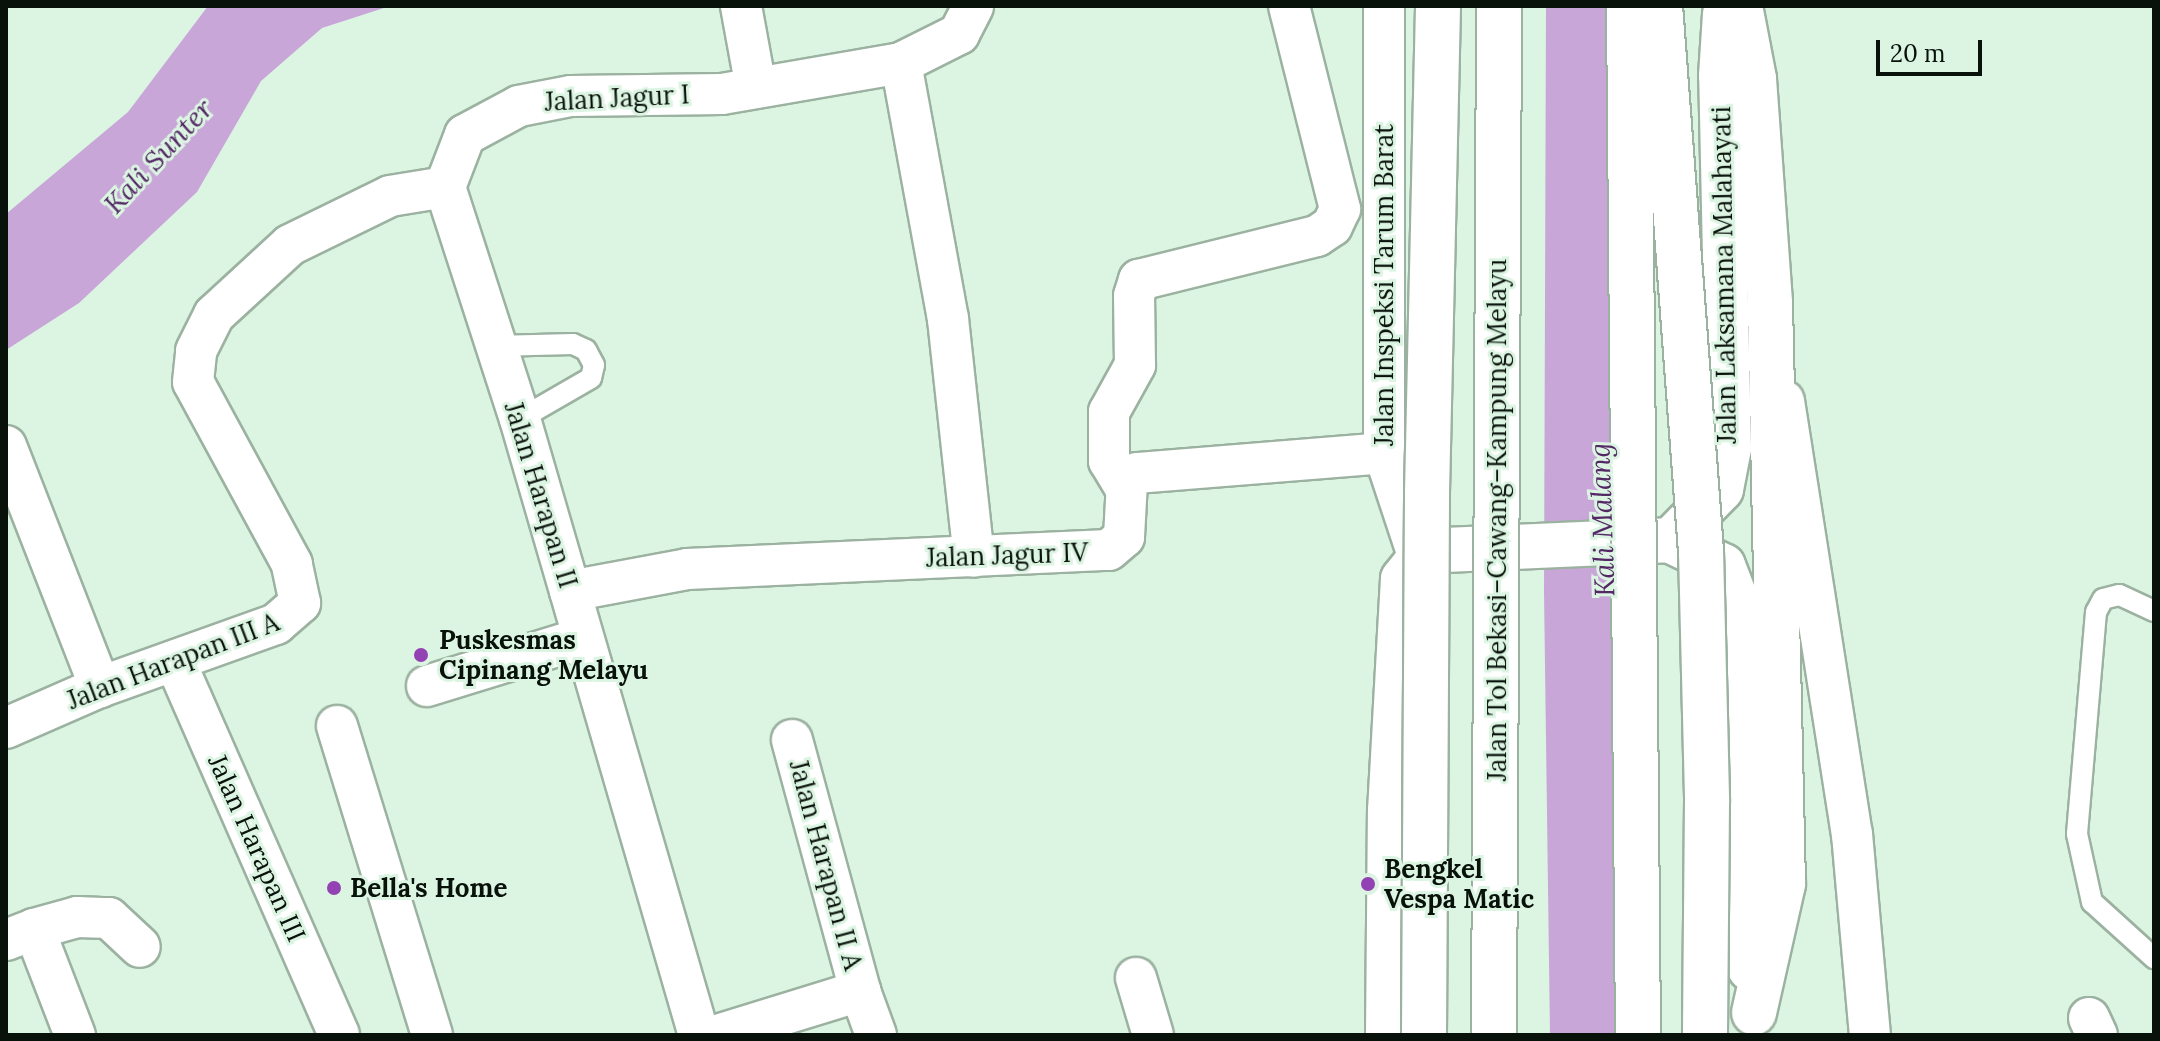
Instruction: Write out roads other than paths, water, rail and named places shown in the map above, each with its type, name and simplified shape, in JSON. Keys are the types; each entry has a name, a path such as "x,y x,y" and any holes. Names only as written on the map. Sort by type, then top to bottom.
{"main road":[{"path":"1424,1035 1427,476 1438,6"},
{"name":"Jalan Tol Bekasi–Cawang–Kampung Melayu","path":"1494,1035 1499,6"},
{"path":"1629,6 1638,1035"},
{"path":"1660,6 1701,551 1707,802 1705,1035"},
{"name":"Jalan Laksamana Malahayati","path":"1726,6 1721,76 1729,448 1721,489 1700,515 1669,540 1723,566 1739,607 1740,845 1754,1024"},
{"name":"Jalan Laksamana Malahayati","path":"1740,6 1754,79 1770,303 1783,884 1754,1024"},
{"path":"1388,1035 1390,811 1403,579 1419,559 1444,550 1624,545 1669,540"}],"street":[{"path":"741,6 756,88"},
{"name":"Jalan Jagur I","path":"445,187 465,135 519,106 571,96 722,94 901,63 959,34 973,6"},
{"path":"1126,489 1109,461 1109,412 1135,365 1134,296 1139,280 1317,236 1332,226 1340,209 1289,6"},
{"name":"Jalan Inspeksi Tarum Barat","path":"1384,6 1384,453 1419,559"},
{"path":"901,63 948,319 974,557"},
{"name":"Jalan Harapan II","path":"445,187 520,419 699,1035"},
{"name":"Jalan Harapan III A","path":"6,728 100,687 276,624 300,603 292,564 193,382 196,351 214,315 290,245 390,196 445,187"},
{"path":"1332,226 1383,225"},
{"path":"1770,303 1852,834 1870,1035"},
{"path":"6,446 100,687"},
{"path":"1126,489 1131,478 1144,471 1384,453"},
{"name":"Jalan Jagur IV","path":"570,591 687,569 974,557 1117,547 1126,531 1126,489"},
{"path":"427,686 583,638"},
{"name":"Jalan Harapan III","path":"175,661 339,1035"},
{"path":"337,726 432,1035"},
{"name":"Jalan Harapan II A","path":"792,740 860,991"},
{"path":"75,1035 20,934 77,917 109,918 140,947"},
{"path":"1136,978 1153,1035"},
{"path":"717,1035 860,991 876,1035"}],"lane":[{"path":"495,346 573,344 586,350 594,365 591,378 520,419"},
{"path":"2154,611 2119,595 2103,599 2096,612 2077,834 2092,902 2154,958"}],"water":[{"name":"Kali Sunter","path":"208,6 390,6 322,28 261,81 197,192 79,303 6,350 6,214 128,112"},
{"name":"Kali Malang","path":"1546,6 1618,6 1627,1035 1550,1035 1544,592"}],"place":[{"name":"Puskesmas Cipinang Melayu","path":"421,655"},
{"name":"Bengkel Vespa Matic","path":"1368,884"},
{"name":"Bella's Home","path":"334,888"}]}
